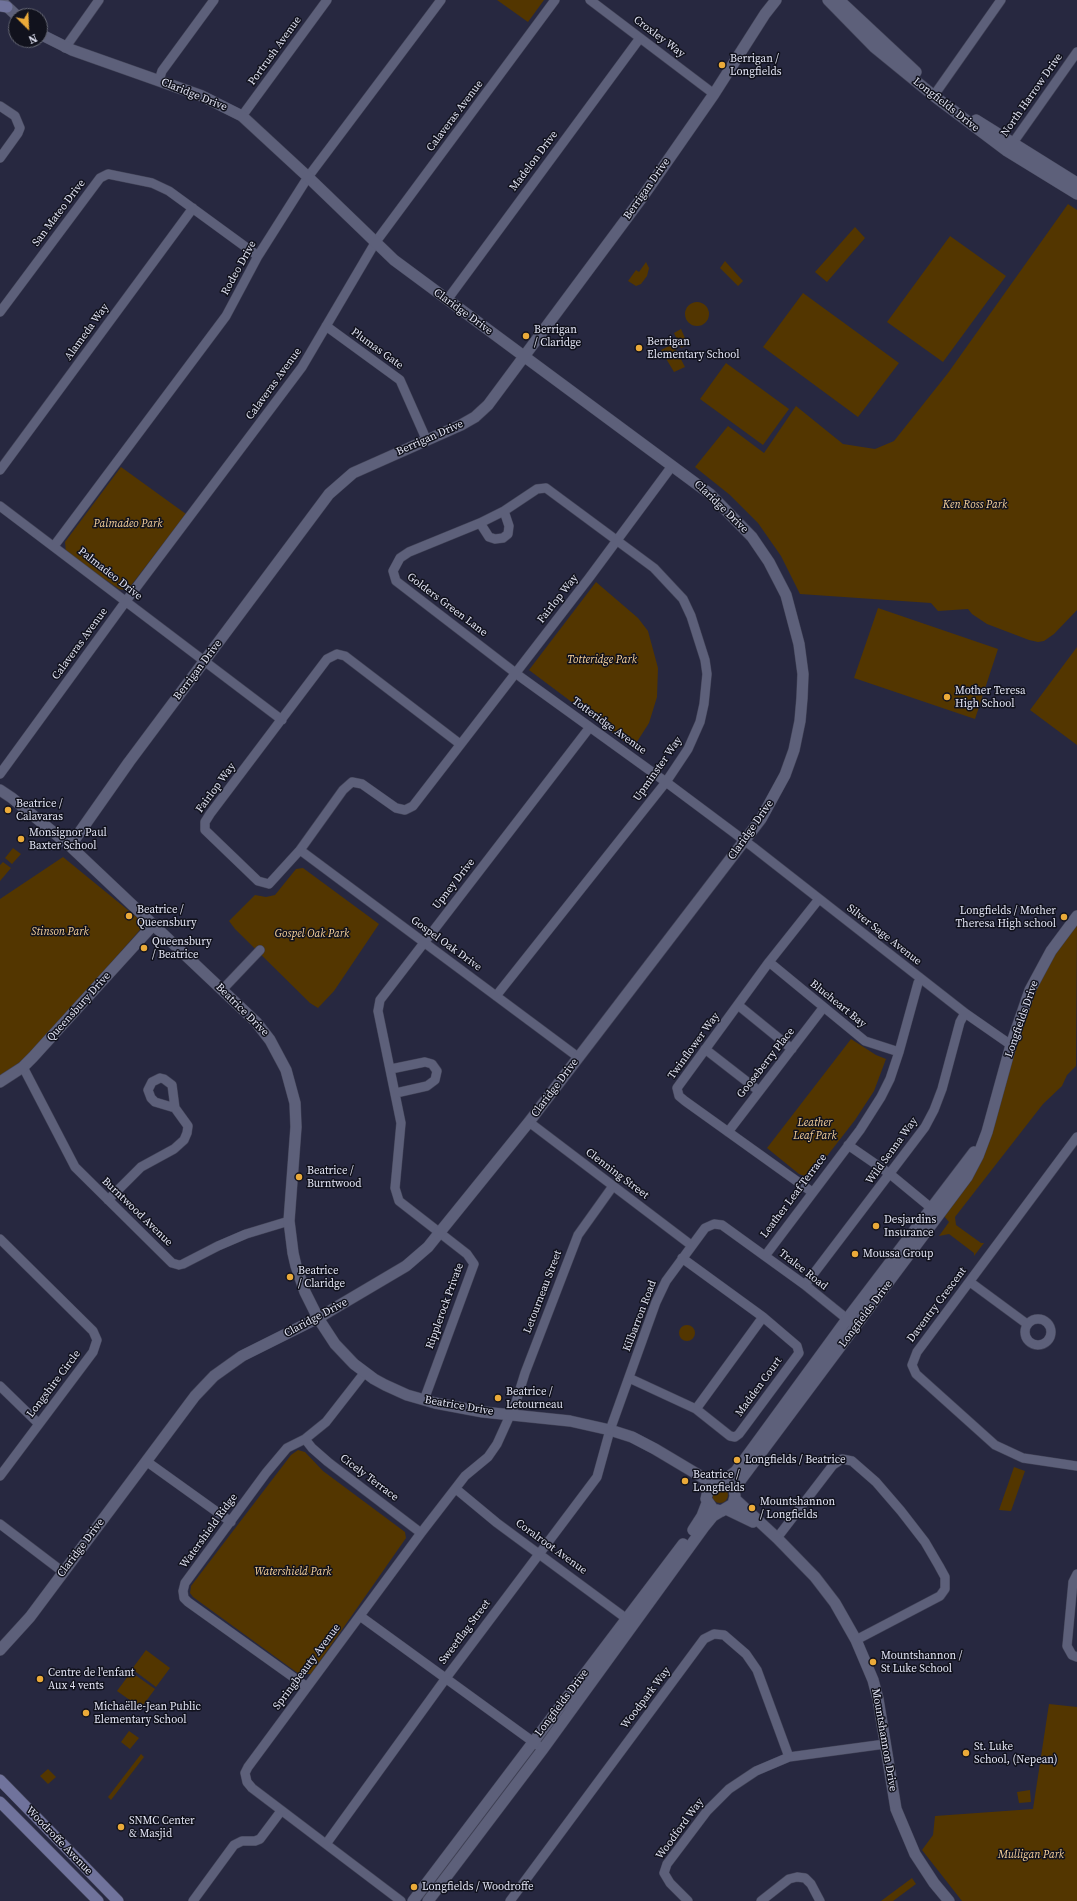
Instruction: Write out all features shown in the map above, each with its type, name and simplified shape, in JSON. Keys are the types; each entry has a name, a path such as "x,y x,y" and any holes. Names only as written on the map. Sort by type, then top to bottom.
{"main road":[{"name":"Woodroffe Avenue","path":"0,1780 118,1901"},
{"name":"Woodroffe Avenue","path":"0,1802 98,1901"}],"street":[{"path":"65,48 99,0"},
{"path":"159,80 162,71 214,0"},
{"name":"Portrush Avenue","path":"242,116 327,0"},
{"name":"Rodeo Drive","path":"54,546 226,316 258,256 308,177 441,0"},
{"name":"Calaveras Avenue","path":"0,774 126,601 302,367 375,243 556,0"},
{"name":"Croxley Way","path":"590,0 714,94"},
{"name":"Berrigan Drive","path":"70,846 129,762 322,503 339,484 353,473 368,465 427,441 475,417 488,405 641,199 714,94 747,40 776,0"},
{"name":"Berrigan Drive","path":"769,10 782,0"},
{"name":"Longfields Drive","path":"828,0 874,48 1077,194"},
{"name":"Longfields Drive","path":"839,0 937,91 1010,147 1077,183"},
{"path":"937,91 1001,0"},
{"name":"Claridge Drive","path":"0,1650 30,1617 195,1396 222,1369 242,1356 318,1318 406,1266 428,1247 529,1122 744,841 772,799 785,775 794,750 800,721 803,674 795,622 786,595 769,562 752,537 710,494 394,260 242,116 214,101 159,80 65,48 48,38"},
{"name":"Madelon Drive","path":"447,300 640,38"},
{"name":"North Harrow Drive","path":"1010,147 1077,52"},
{"path":"0,106 15,116 20,128 0,158"},
{"name":"San Mateo Drive","path":"0,312 100,178 108,174 152,183 169,191 258,256"},
{"name":"Alameda Way","path":"0,470 193,208"},
{"name":"Plumas Gate","path":"326,326 400,380 427,441"},
{"name":"Fairlop Way","path":"460,744 345,656 337,654 327,659 210,814 205,822 205,830 258,881 269,884 300,850 343,790 352,782 362,784 396,808 405,810 413,806 618,540 672,466"},
{"name":"Golders Green Lane","path":"516,673 396,581 393,571 400,558 409,552 504,511 537,489 546,488 618,540"},
{"name":"Palmadeo Drive","path":"0,506 282,720"},
{"path":"480,522 490,537 495,539 503,538 508,534 509,526 504,511"},
{"name":"Upminster Way","path":"496,996 666,782 688,749 700,722 704,704 707,674 705,660 691,616 683,600 654,568 618,540"},
{"name":"Totteridge Avenue","path":"516,673 666,782 744,841"},
{"name":"Upney Drive","path":"440,1232 399,1201 395,1188 401,1123 378,1011 380,1000 590,727"},
{"name":"Beatrice Drive","path":"0,790 12,798 70,846 222,990 263,1030 278,1054 290,1081 295,1104 296,1127 289,1221 292,1253 309,1301 335,1344 365,1372 394,1389 424,1400 483,1412 577,1422 610,1430 632,1437 680,1464 717,1482"},
{"name":"Silver Sage Avenue","path":"744,841 921,979 1011,1045"},
{"name":"Gospel Oak Drive","path":"300,850 566,1048 570,1053 578,1057"},
{"name":"Twinflower Way","path":"812,1192 679,1096 677,1088 681,1080 769,962 819,899"},
{"name":"Longfields Drive","path":"735,1494 856,1327 936,1212 987,1132 1011,1045 1025,1002 1036,977 1054,946 1077,916"},
{"name":"Queensbury Drive","path":"0,1082 23,1067 153,925"},
{"path":"222,990 260,950"},
{"name":"Blueheart Bay","path":"769,962 865,1041 899,1052"},
{"name":"Leather Leaf Terrace","path":"765,1256 848,1145 881,1096 890,1079 921,979"},
{"path":"738,1005 792,1048"},
{"name":"Gooseberry Place","path":"728,1132 824,1008"},
{"name":"Wild Senna Way","path":"805,1285 925,1127 934,1110 960,1022 966,1013"},
{"path":"705,1049 759,1091"},
{"path":"391,1069 425,1062 432,1064 436,1071 435,1080 427,1086 396,1093"},
{"name":"Burntwood Avenue","path":"23,1067 75,1167 172,1263 179,1265 246,1234 289,1221"},
{"path":"108,1200 141,1166 174,1149 184,1140 188,1126 175,1108"},
{"name":"Clenning Street","path":"529,1122 691,1245"},
{"name":"Daventry Crescent","path":"1077,1138 917,1352 912,1364 916,1374 981,1434 1003,1450 1012,1455 1038,1462 1077,1466"},
{"path":"848,1145 890,1174 936,1212"},
{"name":"Letourneau Street","path":"510,1414 578,1235 613,1186"},
{"name":"Longfields Drive","path":"717,1482 736,1471 847,1319 936,1212"},
{"name":"Tralee Road","path":"714,1224 722,1225 805,1285 856,1327"},
{"name":"Kilbarron Road","path":"610,1430 656,1302 666,1281 691,1245 705,1228 714,1224"},
{"name":"Ripplerock Private","path":"424,1400 474,1264 467,1254 440,1232"},
{"name":"Longshire Circle","path":"0,1239 93,1331 96,1340 93,1352 0,1476"},
{"name":"Madden Court","path":"629,1378 696,1409 730,1436 735,1437 739,1434 799,1353 797,1346 763,1317 682,1258"},
{"path":"970,1282 1027,1324"},
{"path":"696,1409 763,1317"},
{"name":"Watershield Ridge","path":"307,1687 184,1598 182,1591 185,1583 266,1473 287,1448 305,1438 326,1422 365,1372"},
{"path":"0,1386 39,1424"},
{"name":"Springbeauty Avenue","path":"401,1901 249,1785 245,1773 421,1533 465,1476 488,1457 497,1444 510,1414"},
{"name":"Sweetflag Street","path":"326,1844 446,1678 597,1477 610,1430"},
{"name":"Cicely Terrace","path":"305,1438 312,1448 328,1462 421,1533"},
{"path":"777,1538 833,1465 842,1459 852,1462 876,1482 901,1511 925,1542 939,1566 945,1577 945,1589 940,1596 856,1640"},
{"path":"146,1461 231,1522"},
{"name":"Beatrice Drive","path":"680,1464 706,1498"},
{"path":"717,1482 731,1485 735,1494 731,1506 724,1510 713,1509 706,1498 717,1482"},
{"name":"Coralroot Avenue","path":"456,1489 497,1523 630,1621"},
{"name":"Mountshannon Drive","path":"735,1494 765,1528 777,1538 815,1577 835,1603 856,1640 873,1680 878,1699 896,1809 910,1845 927,1874 949,1901"},
{"name":"Longfields Drive","path":"428,1901 543,1749 702,1516 706,1498"},
{"name":"Longfields Drive","path":"413,1901 533,1742 704,1527 713,1517 724,1510"},
{"name":"Mountshannon Drive","path":"724,1510 740,1515 765,1528"},
{"path":"0,1524 63,1572"},
{"path":"1077,1574 1073,1582 1067,1646 1072,1655 1077,1657"},
{"path":"360,1616 543,1749"},
{"name":"Woodpark Way","path":"515,1899 704,1639 714,1634 724,1635 746,1654 757,1670 789,1757"},
{"name":"Woodford Way","path":"688,1901 670,1884 664,1873 667,1864 706,1811 729,1789 756,1771 789,1757 885,1744"},
{"path":"193,1901 234,1845 242,1841 255,1841 260,1838 282,1811"},
{"path":"761,1901 789,1879 797,1876 805,1878 811,1884 820,1901"}],"green space":[{"path":"497,0 544,0 528,22"},
{"name":"Ken Ross Park","path":"1068,204 1077,210 1077,610 1054,634 1044,641 1038,642 987,624 972,614 968,609 938,611 931,603 800,594 781,556 758,523 730,495 695,467 728,426 764,453 796,406 843,444 875,449 894,441 948,373"},
{"path":"855,227 865,238 827,282 815,272"},
{"path":"950,236 1006,276 943,362 887,322"},
{"path":"725,261 743,281 738,286 720,268"},
{"path":"646,262 649,268 647,276 641,284 636,286 628,281 636,270 639,272"},
{"path":"803,293 899,363 858,417 763,347"},
{"path":"697,302 706,305 709,314 706,323 697,326 688,323 685,314 688,305"},
{"path":"681,329 688,345 681,348 674,333"},
{"path":"673,344 685,367 674,372 661,350"},
{"path":"726,363 789,409 763,445 700,399"},
{"name":"Palmadeo Park","path":"121,467 186,514 129,588 124,590 119,589 66,553 65,542"},
{"name":"Totteridge Park","path":"596,582 638,618 648,631 658,668 657,697 649,723 633,748 529,670"},
{"path":"878,608 998,649 975,719 854,678"},
{"path":"1077,647 1077,745 1030,710"},
{"path":"13,848 21,854 12,864 5,858"},
{"name":"Stinson Park","path":"63,857 145,924 45,1038 25,1058 0,1077 0,899"},
{"path":"3,862 11,868 0,881 0,865"},
{"name":"Gospel Oak Park","path":"303,868 379,924 334,991 318,1008 310,1003 235,929 229,921 255,895 266,897 275,895 296,869"},
{"path":"1077,924 1076,1066 1067,1075 1062,1086 1043,1104 955,1217 956,1225 981,1243 984,1243 974,1256 974,1253 949,1234 939,1236 949,1222 944,1216 971,1178 1027,1008 1052,957"},
{"name":"Leather Leaf Park","path":"851,1039 876,1055 886,1059 874,1091 855,1120 810,1178 799,1174 767,1148"},
{"path":"684,1325 690,1325 695,1330 693,1339 690,1341 684,1341 679,1336 679,1330"},
{"name":"Watershield Park","path":"298,1450 305,1452 323,1471 405,1532 406,1538 311,1674 299,1674 193,1597 190,1593 191,1586 291,1455"},
{"path":"1014,1467 1025,1471 1011,1511 999,1510"},
{"path":"717,1487 723,1487 728,1492 726,1501 723,1503 717,1503 712,1498 712,1492"},
{"path":"146,1650 170,1668 156,1687 132,1669"},
{"path":"131,1672 155,1689 141,1708 117,1691"},
{"name":"Mulligan Park","path":"1049,1704 1077,1707 1077,1901 962,1901 922,1850 933,1835 935,1816 1033,1809"},
{"path":"129,1731 139,1738 130,1749 121,1742"},
{"path":"141,1754 144,1757 111,1800 108,1797"},
{"path":"48,1769 56,1777 48,1784 40,1776"},
{"path":"1030,1790 1031,1802 1019,1803 1017,1792"},
{"path":"912,1878 916,1884 893,1901 881,1901"}],"place":[{"name":"Berrigan / Longfields","path":"722,65"},
{"name":"Berrigan / Claridge","path":"526,336"},
{"name":"Berrigan Elementary School","path":"639,348"},
{"name":"Mother Teresa High School","path":"947,697"},
{"name":"Beatrice / Calavaras","path":"8,810"},
{"name":"Monsignor Paul Baxter School","path":"21,839"},
{"name":"Beatrice / Queensbury","path":"129,916"},
{"name":"Longfields / Mother Theresa High school","path":"1064,917"},
{"name":"Queensbury / Beatrice","path":"144,948"},
{"name":"Beatrice / Burntwood","path":"299,1177"},
{"name":"Desjardins Insurance","path":"876,1226"},
{"name":"Moussa Group","path":"855,1254"},
{"name":"Beatrice / Claridge","path":"290,1277"},
{"name":"Beatrice / Letourneau","path":"498,1398"},
{"name":"Longfields / Beatrice","path":"737,1460"},
{"name":"Beatrice / Longfields","path":"685,1481"},
{"name":"Mountshannon / Longfields","path":"752,1508"},
{"name":"Mountshannon / St Luke School","path":"873,1662"},
{"name":"Centre de l'enfant Aux 4 vents","path":"40,1679"},
{"name":"Michaëlle-Jean Public Elementary School","path":"86,1713"},
{"name":"St. Luke School, (Nepean)","path":"966,1753"},
{"name":"SNMC Center & Masjid","path":"121,1827"},
{"name":"Longfields / Woodroffe","path":"414,1887"}]}
